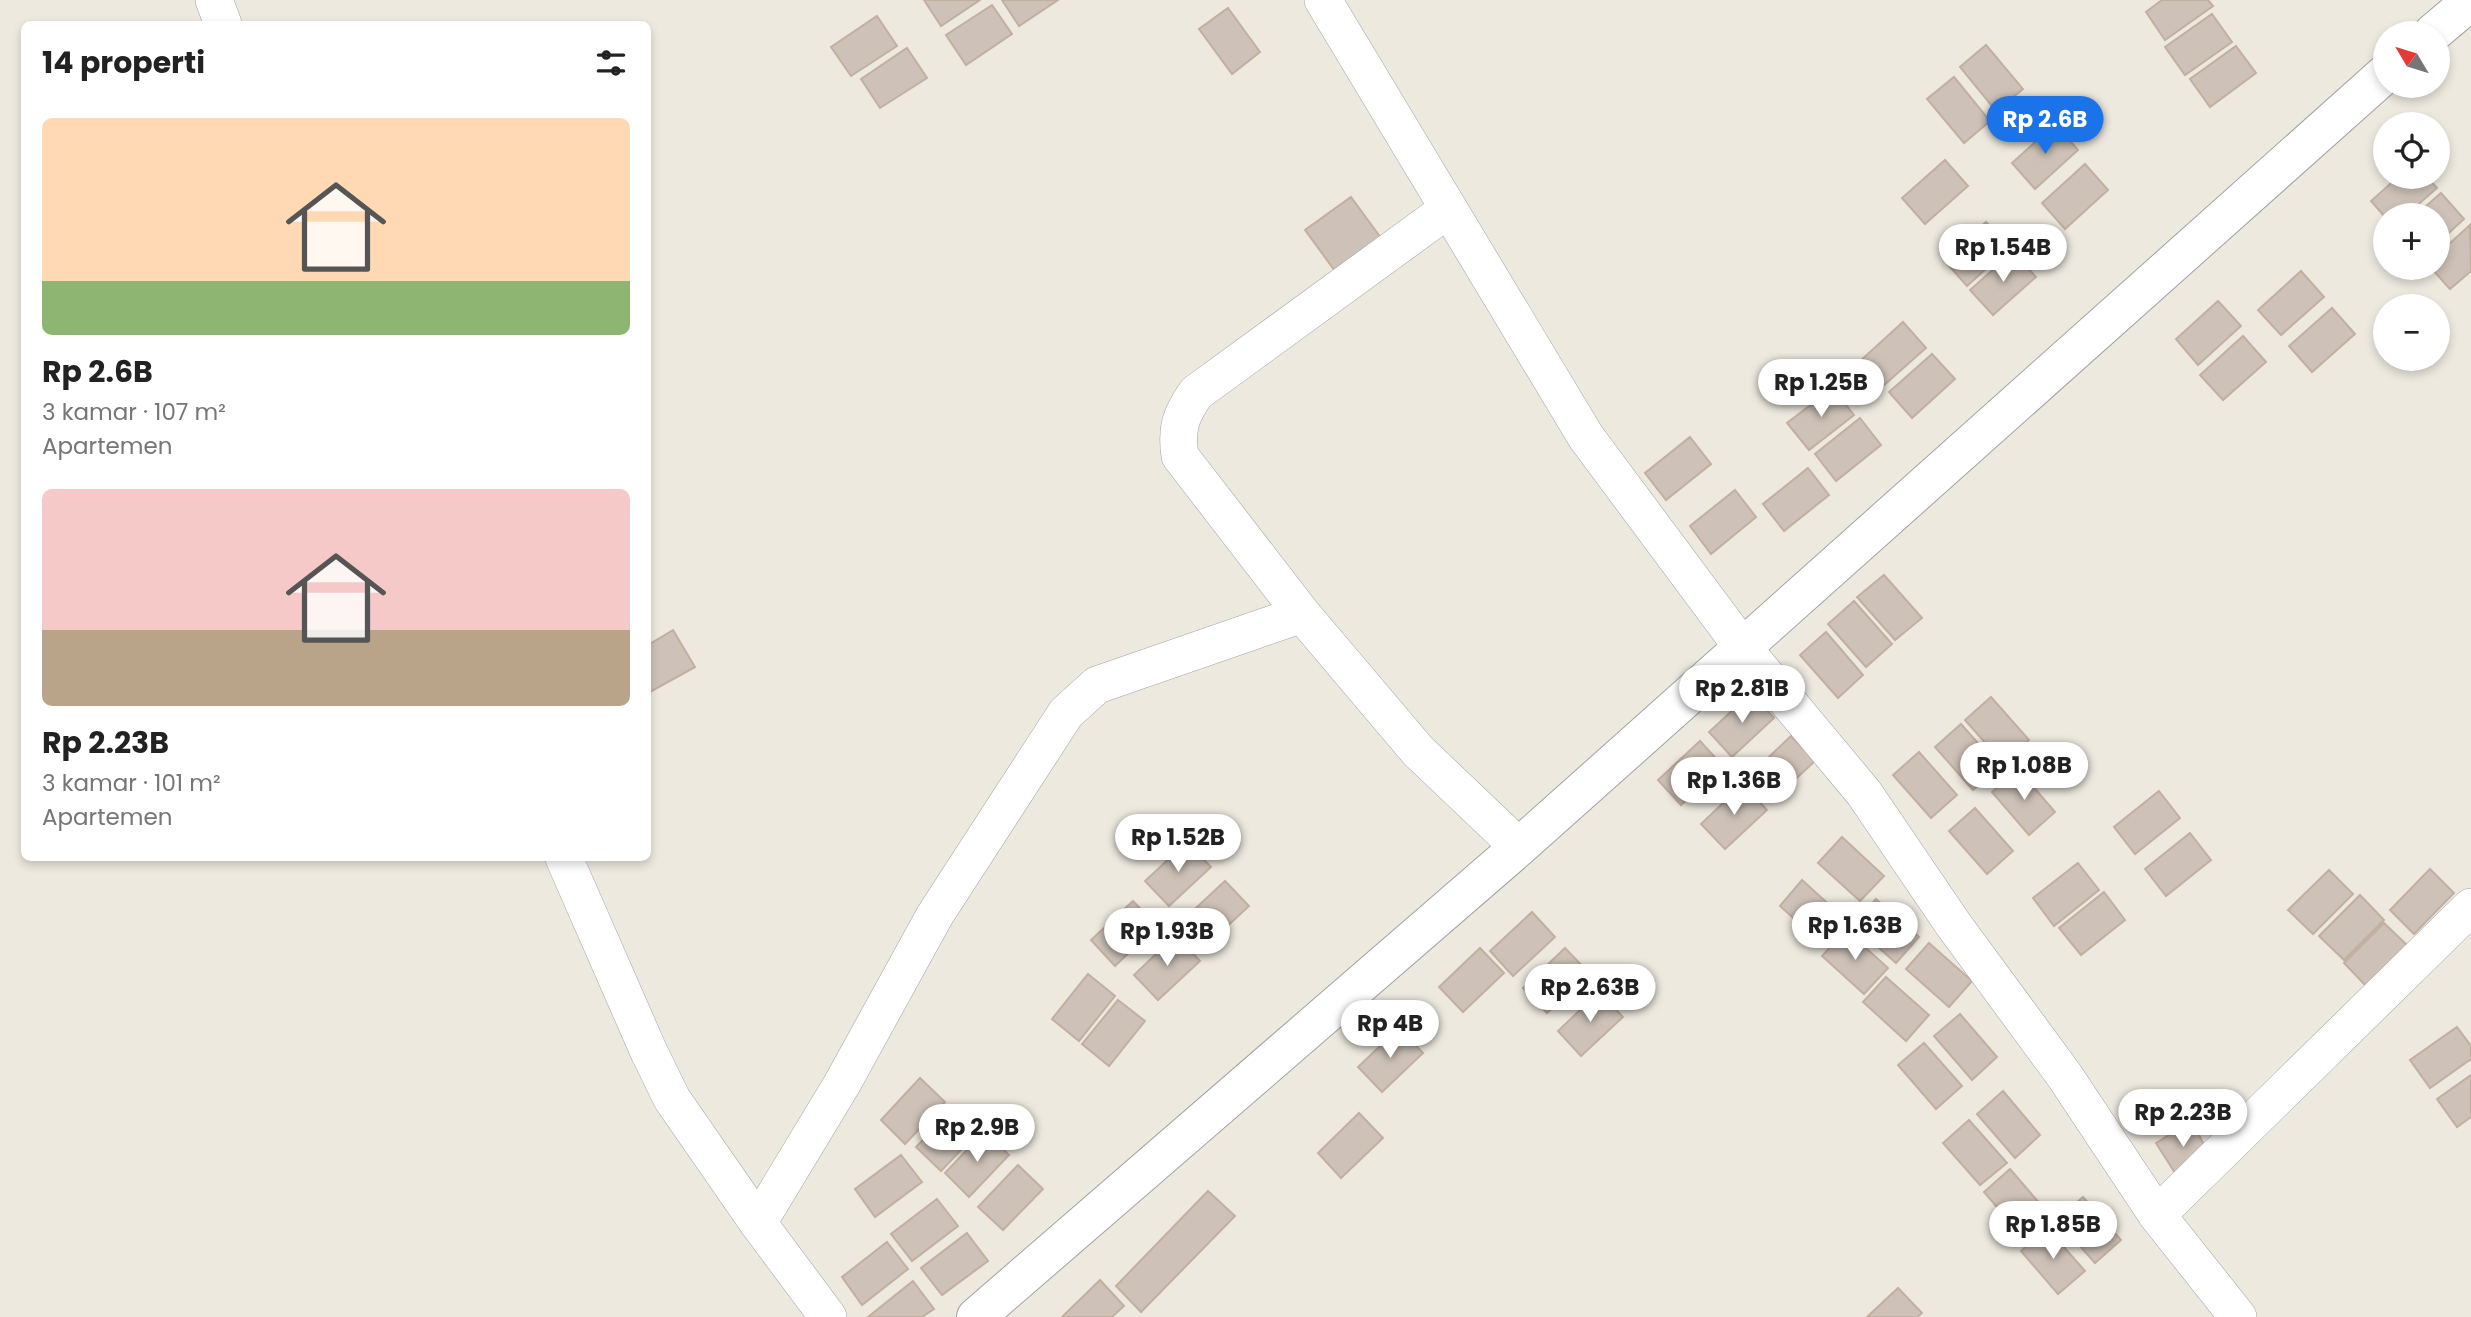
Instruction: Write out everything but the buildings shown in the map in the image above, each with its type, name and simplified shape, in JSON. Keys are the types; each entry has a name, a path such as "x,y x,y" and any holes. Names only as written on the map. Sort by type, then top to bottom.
{"street":[{"path":"214,0 222,21"},
{"path":"1323,0 1586,437 1743,648 1864,793 1953,924 2064,1075 2157,1215 2238,1317"},
{"path":"2447,21 2471,1"},
{"path":"976,1317 1519,847 2373,85"},
{"path":"1447,210 1196,393 1180,415 1176,434 1180,456 1302,614 1418,751 1519,847"},
{"path":"758,1223 842,1084 935,915 1066,713 1097,685 1302,614"},
{"path":"566,861 649,1052 673,1099 758,1223 828,1317"},
{"path":"2157,1215 2471,907"}]}
